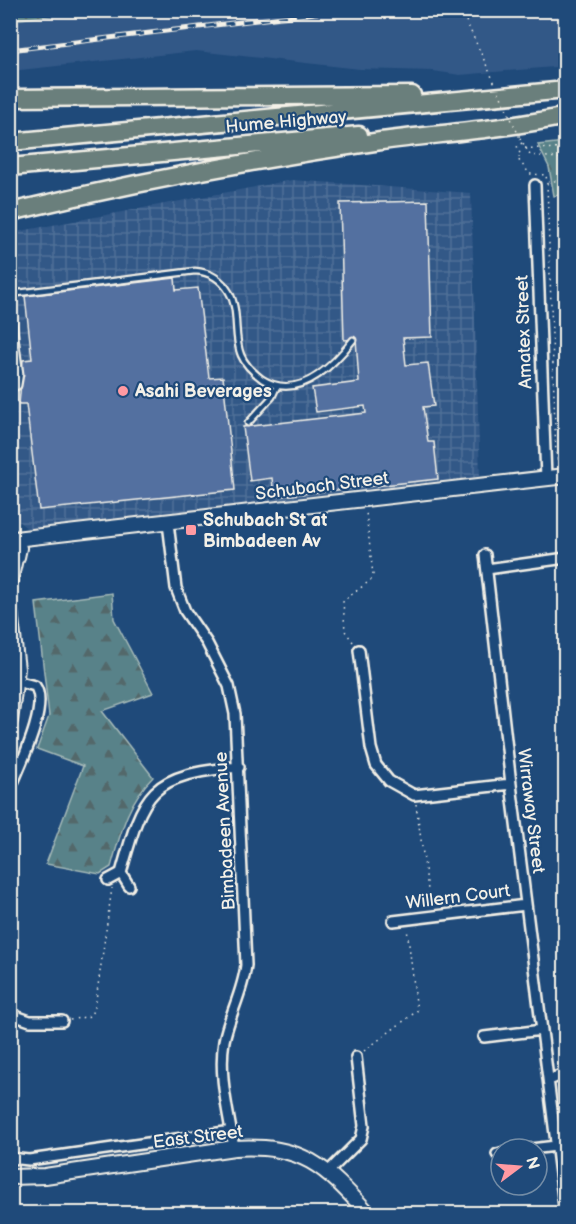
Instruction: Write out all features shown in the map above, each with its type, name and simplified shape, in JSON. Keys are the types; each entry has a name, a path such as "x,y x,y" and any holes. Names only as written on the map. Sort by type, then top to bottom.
{"highway":[{"path":"10,98 431,94 566,87"},
{"name":"Hume Highway","path":"10,142 566,87"},
{"path":"10,212 290,156 381,141 533,123 566,115"},
{"name":"Hume Highway","path":"10,167 566,115"}],"street":[{"name":"Amatex Street","path":"535,185 546,478"},
{"name":"Schubach Street","path":"15,546 46,536 566,476"},
{"name":"Bimbadeen Avenue","path":"168,523 176,588 184,611 207,643 229,686 235,714 246,965 244,985 225,1039 222,1056 234,1148"},
{"path":"10,581 15,546"},
{"name":"Wirraway Street","path":"485,555 565,1214"},
{"path":"487,569 566,558"},
{"path":"10,611 16,681 10,721"},
{"path":"358,650 371,748 375,765 389,782 414,795 511,784"},
{"path":"10,790 36,721 40,700 35,686 16,681"},
{"path":"129,886 114,877 137,816 159,789 179,775 239,767"},
{"name":"Willern Court","path":"393,921 526,905"},
{"path":"10,1014 30,1021 62,1021"},
{"path":"484,1037 542,1030"},
{"path":"329,1171 361,1139 364,1126 356,1058"},
{"path":"549,1080 566,1073"},
{"name":"East Street","path":"10,1158 29,1160 232,1131"},
{"path":"549,1147 556,1146"},
{"name":"East Street","path":"10,1177 45,1176 234,1148 259,1148 290,1153 329,1171 369,1214"}],"lane":[{"path":"10,390 18,386 20,374 10,296 195,271 210,274 224,285 232,299 239,348 243,359 262,378 277,386 295,387 308,382 341,356 353,340"},
{"path":"248,423 272,397 277,386"}],"path":[{"path":"460,10 525,148 530,155 566,159"},
{"path":"522,143 517,146 521,156 517,158 522,167 526,166 530,174 546,175 556,457 561,464 566,463"},
{"path":"525,148 566,149"},
{"path":"547,183 566,179"},
{"path":"358,650 345,631 343,601 371,580 373,574 365,499"},
{"path":"10,512 15,546"},
{"path":"414,795 430,904 418,919"},
{"path":"62,1021 90,1016 95,1007 114,877"},
{"path":"356,1058 417,1011 406,921"}],"shaded area":[{"path":"74,10 565,11 565,66 460,75 433,71 360,69 196,51 11,71 10,19"},
{"path":"292,180 471,193 480,477 28,529 18,521 11,444 10,233"}],"green space":[{"path":"11,10 94,10 94,11 11,20"},
{"path":"565,142 565,194 554,196 549,167 538,145"},
{"path":"112,593 114,619 153,693 102,711 153,777 131,808 111,867 100,874 46,864 83,766 37,749 49,716 36,603"}],"building":[{"path":"428,201 432,337 403,338 406,365 428,363 434,406 423,407 428,442 434,442 438,479 274,497 272,478 250,481 243,427 366,413 365,406 316,412 312,388 359,382 356,339 344,340 340,203"},
{"name":"Asahi Beverages","path":"175,278 176,290 198,288 209,378 223,377 235,490 39,510 26,404 19,404 23,360 32,359 25,296"}],"railway":[{"path":"10,50 340,10"}],"place":[{"name":"Asahi Beverages","path":"123,391"},
{"name":"Schubach St at Bimbadeen Av","path":"191,530"}]}
